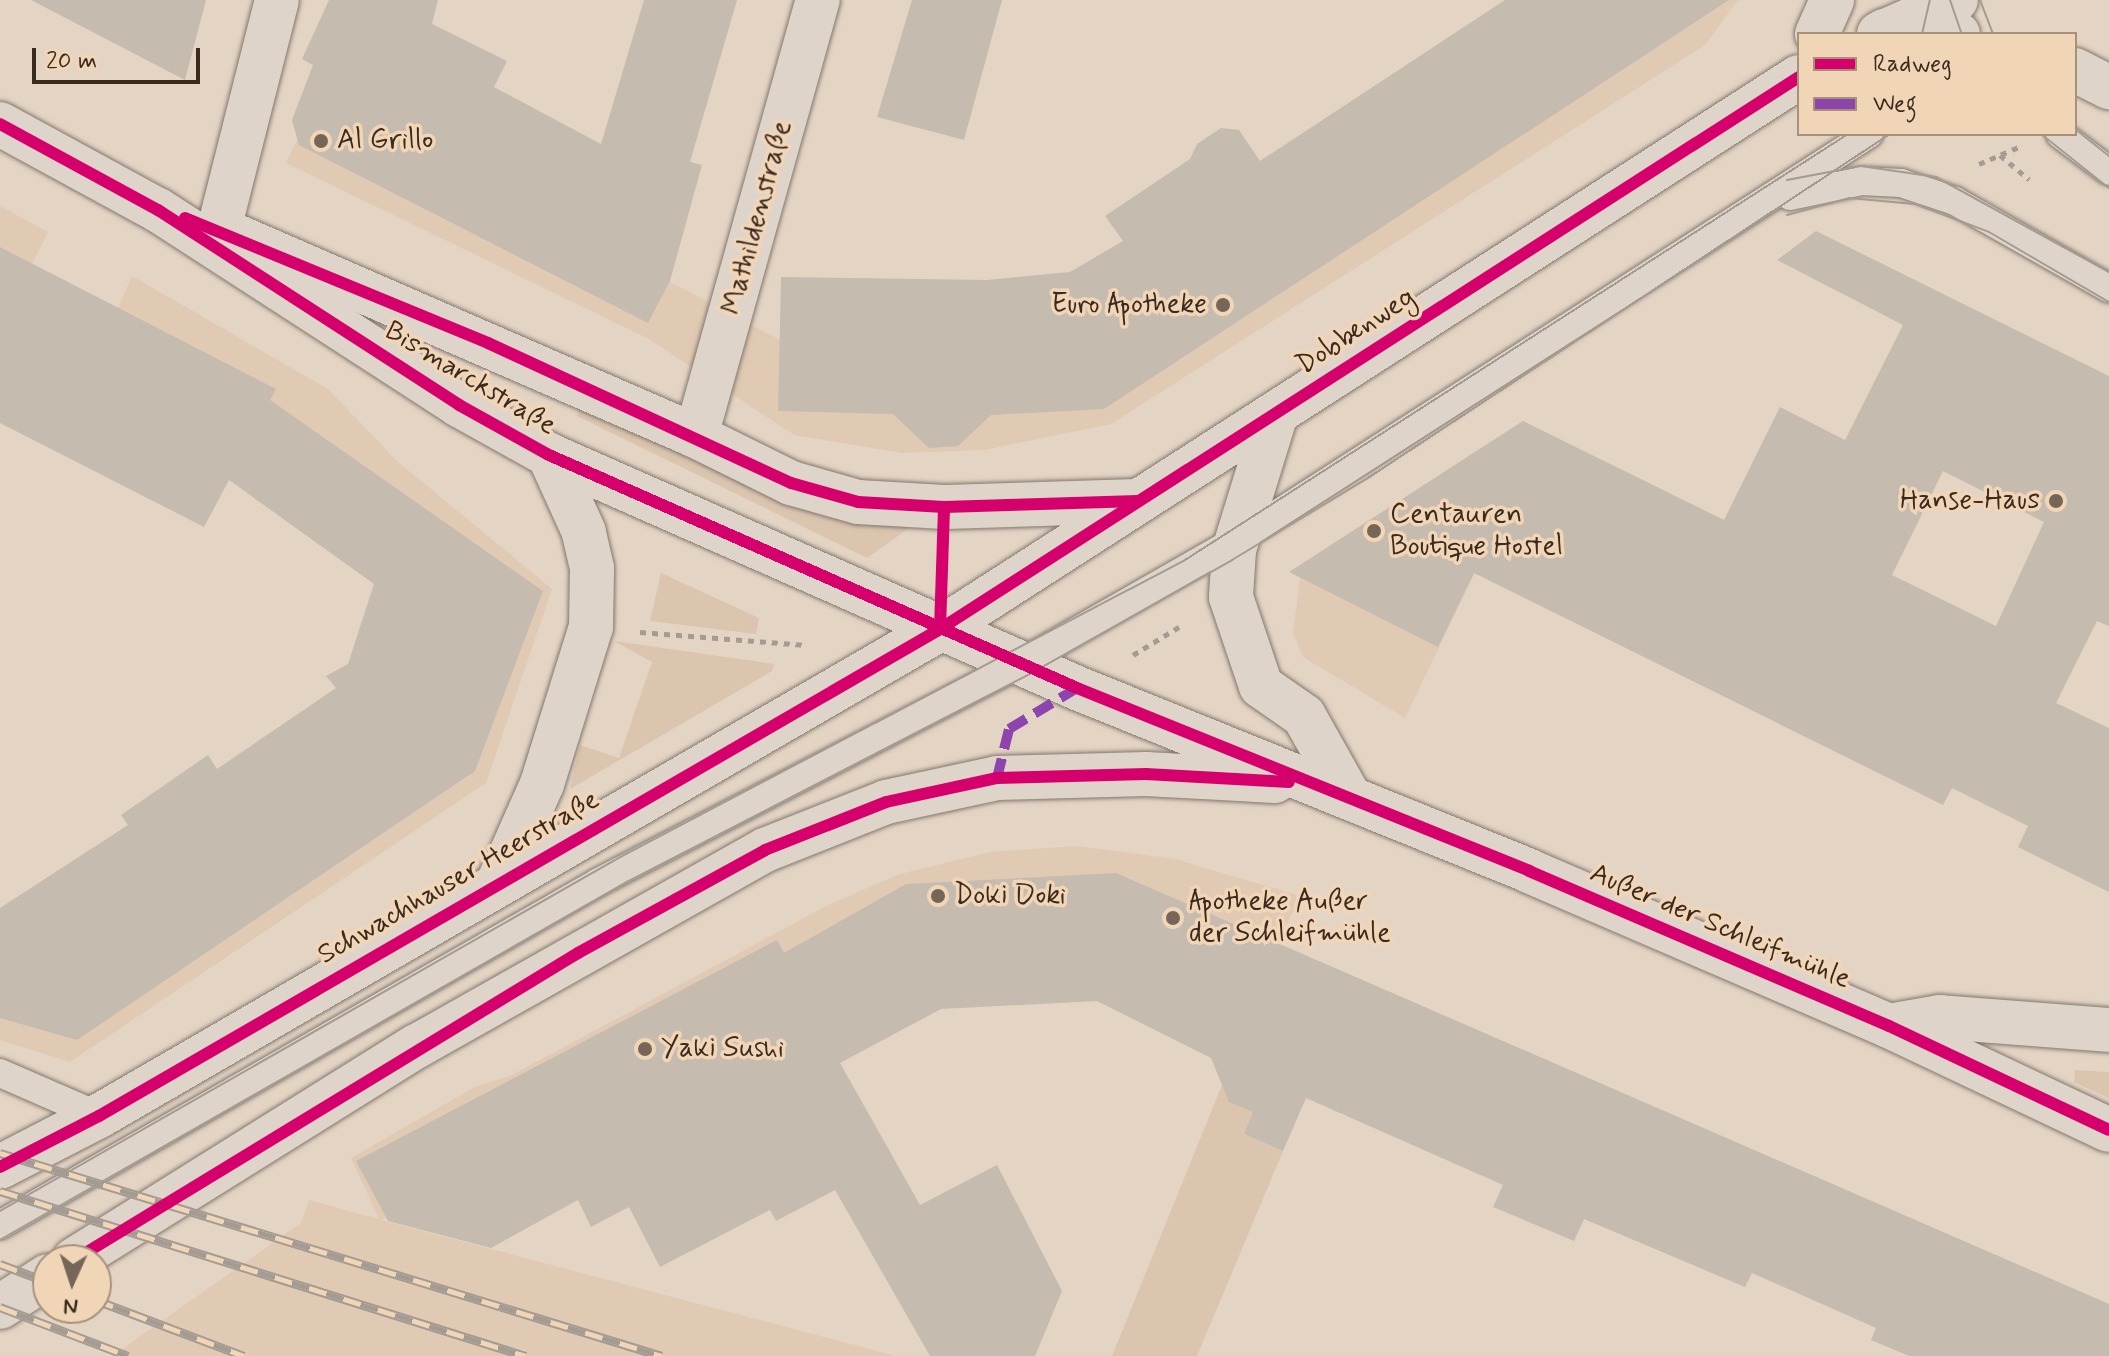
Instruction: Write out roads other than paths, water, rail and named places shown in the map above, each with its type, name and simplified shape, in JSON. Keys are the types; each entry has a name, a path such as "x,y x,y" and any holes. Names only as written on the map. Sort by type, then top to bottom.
{"main road":[{"path":"219,229 277,0"},
{"name":"Mathildenstraße","path":"696,436 818,0"},
{"path":"1818,32 1832,0"},
{"path":"1886,32 1953,17"},
{"path":"2077,71 2109,87"},
{"name":"Dobbenweg","path":"940,629 1794,76"},
{"name":"Bismarckstraße","path":"0,124 158,210 459,405 549,455 940,629"},
{"path":"158,210 219,229 696,436 791,483 858,502 944,507 1139,501"},
{"path":"1276,414 1237,540 1231,597 1261,686 1304,716 1350,798"},
{"path":"499,881 542,784 591,627 592,568 584,532 549,455"},
{"name":"Außer der Schleifmühle","path":"940,629 1889,1026 2109,1130"},
{"name":"Schwachhauser Heerstraße","path":"0,1167 99,1116 499,881 940,629"},
{"name":"Außer der Schleifmühle","path":"100,1244 417,1046 748,860 886,802 958,785 1146,774 1306,782"},
{"path":"1889,1026 1940,1017 2109,1030"},
{"path":"0,1307 32,1286"}],"lane":[{"path":"0,1225 745,801 1021,663 1237,540 1866,136"},
{"path":"2063,136 2109,171"},
{"path":"1741,219 1798,192 1861,181 1901,183 1955,201 2109,288"},
{"path":"0,1073 99,1116"}],"tram line":[{"path":"1922,32 1930,0"},
{"path":"1950,0 1961,32"},
{"path":"1980,0 1992,32"},
{"path":"2077,131 2109,156"},
{"path":"0,1211 622,856 1185,560 1845,136"},
{"path":"0,1240 625,883 1037,670 1232,560 1368,478 1887,136"},
{"path":"2044,136 2109,188"},
{"path":"1787,180 1861,166 1936,177 2109,272"},
{"path":"1787,215 1849,198 1915,204 1989,232 2109,302"}],"railway":[{"path":"0,1153 662,1356"},
{"path":"0,1191 526,1356"},
{"path":"0,1264 32,1276"},
{"path":"112,1306 244,1356"},
{"path":"0,1307 128,1356"}],"place":[{"name":"Al Grillo","path":"321,141"},
{"name":"Euro Apotheke","path":"1223,305"},
{"name":"Hanse-Haus","path":"2056,501"},
{"name":"Centauren Boutique Hostel","path":"1374,531"},
{"name":"Doki Doki","path":"938,896"},
{"name":"Apotheke Außer der Schleifmühle","path":"1173,918"},
{"name":"Yaki Sushi","path":"645,1049"}]}
